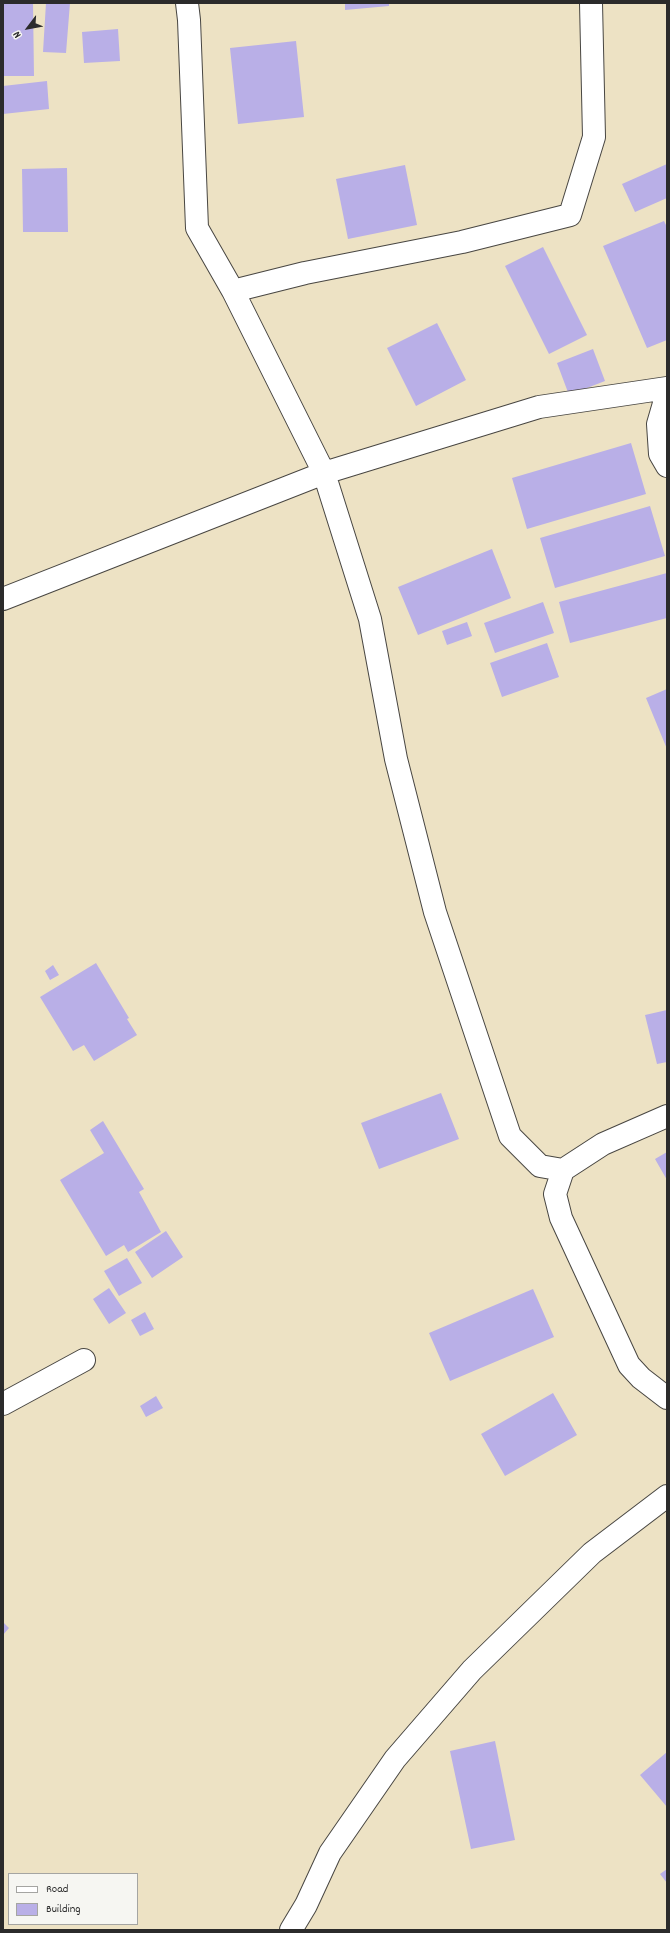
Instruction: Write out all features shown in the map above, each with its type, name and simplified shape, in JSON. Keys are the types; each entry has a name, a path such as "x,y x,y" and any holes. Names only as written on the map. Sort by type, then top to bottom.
{"street":[{"path":"187,3 189,20 197,228 234,291 324,473 370,619 396,759 435,912 510,1136 540,1166 563,1170"},
{"path":"234,291 305,273 462,242 570,215 594,137 591,3"},
{"path":"3,599 324,473 539,408 667,388"},
{"path":"667,393 658,424 660,454 667,466"},
{"path":"667,1116 604,1144 563,1170 555,1194 561,1218 628,1365 641,1378 667,1398"},
{"path":"3,1404 84,1360"},
{"path":"291,1930 306,1905 330,1853 395,1759 472,1670 592,1553 667,1496"}],"building":[{"path":"3,3 33,3 34,76 3,76"},
{"path":"46,3 70,3 66,53 43,52"},
{"path":"345,3 389,3 389,6 345,10"},
{"path":"118,29 120,61 84,63 82,32"},
{"path":"296,41 304,117 238,124 230,48"},
{"path":"47,81 49,109 3,114 3,86"},
{"path":"667,164 667,198 635,212 622,184"},
{"path":"405,165 417,225 348,239 336,179"},
{"path":"67,168 68,232 23,232 22,169"},
{"path":"664,221 667,227 667,340 647,348 603,246"},
{"path":"543,247 587,335 549,354 505,266"},
{"path":"437,323 466,380 416,406 387,348"},
{"path":"593,349 605,381 569,395 557,363"},
{"path":"631,443 646,494 527,529 512,478"},
{"path":"650,506 665,556 555,588 540,538"},
{"path":"492,549 511,598 418,635 398,587"},
{"path":"667,573 667,618 570,643 559,602"},
{"path":"543,602 554,633 495,653 484,623"},
{"path":"467,622 472,636 447,645 442,631"},
{"path":"547,643 559,677 502,697 490,663"},
{"path":"667,689 667,749 646,698"},
{"path":"96,963 129,1018 127,1019 137,1035 94,1061 84,1045 73,1051 40,997"},
{"path":"53,965 59,975 50,980 45,971"},
{"path":"667,1010 667,1062 657,1064 645,1015"},
{"path":"441,1093 459,1139 379,1169 361,1123"},
{"path":"103,1121 144,1189 139,1192 161,1232 128,1252 124,1245 106,1256 60,1180 104,1153 90,1130"},
{"path":"667,1152 667,1180 655,1159"},
{"path":"166,1231 183,1257 152,1278 135,1252"},
{"path":"127,1258 142,1283 119,1296 104,1271"},
{"path":"109,1288 126,1313 109,1324 93,1299"},
{"path":"533,1289 554,1337 450,1381 429,1333"},
{"path":"145,1312 154,1329 140,1336 131,1320"},
{"path":"553,1393 577,1435 505,1476 481,1434"},
{"path":"156,1396 163,1408 146,1417 140,1406"},
{"path":"3,1622 9,1628 3,1635"},
{"path":"495,1741 515,1840 471,1849 450,1751"},
{"path":"667,1752 667,1807 640,1775"},
{"path":"667,1869 667,1883 660,1874"}]}
